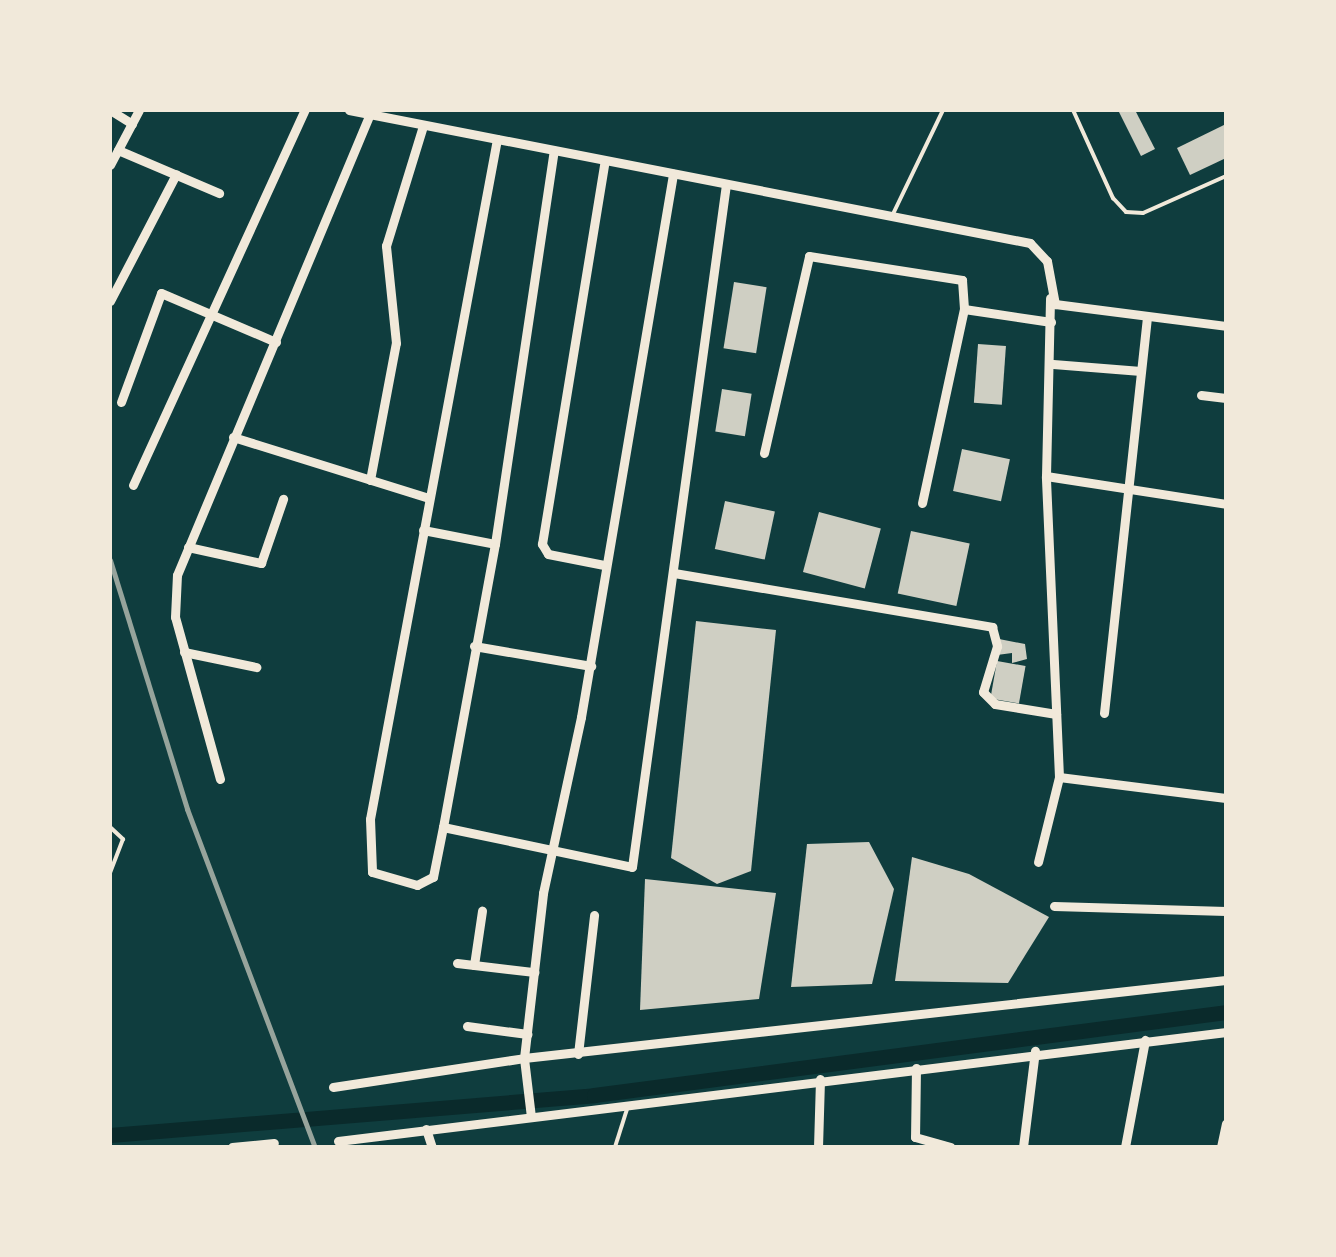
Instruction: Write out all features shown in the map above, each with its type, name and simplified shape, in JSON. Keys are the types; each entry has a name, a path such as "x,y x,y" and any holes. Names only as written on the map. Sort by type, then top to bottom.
{"street":[{"path":"110,110 132,124"},
{"path":"110,165 139,110"},
{"path":"132,485 305,110"},
{"path":"348,110 1030,242 1046,261 1052,322 1046,476 1059,777 1038,862"},
{"path":"220,779 184,652 173,595 188,546 370,114"},
{"path":"370,480 396,343 386,246 422,126"},
{"path":"498,139 370,819 372,872 418,885 430,882 443,828 495,544 554,150"},
{"path":"118,150 219,193"},
{"path":"604,564 548,554 542,544 605,161"},
{"path":"110,301 176,174"},
{"path":"530,1117 524,1058 534,972 673,174"},
{"path":"443,828 552,854 632,867 726,184"},
{"path":"764,453 809,256 962,280 964,309 922,503"},
{"path":"121,402 157,295 214,313 276,342"},
{"path":"1050,298 1062,306 1226,326"},
{"path":"964,309 1052,322"},
{"path":"1104,714 1147,317"},
{"path":"1053,364 1141,371"},
{"path":"1201,395 1226,398"},
{"path":"233,437 429,498"},
{"path":"1046,476 1226,504"},
{"path":"188,546 261,563 283,499"},
{"path":"422,530 495,544"},
{"path":"674,572 992,627 997,646 984,692 995,704 1056,714"},
{"path":"474,646 590,666"},
{"path":"184,652 256,667"},
{"path":"1059,777 1226,798"},
{"path":"1054,906 1226,911"},
{"path":"474,965 482,911"},
{"path":"578,1054 594,915"},
{"path":"458,963 534,972"},
{"path":"333,1087 524,1058 1226,980"},
{"path":"468,1026 527,1034"},
{"path":"338,1140 628,1106 1035,1051 1226,1032"},
{"path":"1125,1147 1146,1040"},
{"path":"1024,1147 1035,1051"},
{"path":"916,1068 915,1137 951,1147"},
{"path":"818,1147 820,1080"},
{"path":"1221,1147 1226,1124"},
{"path":"426,1129 432,1147"},
{"path":"232,1147 274,1144"}],"lane":[{"path":"892,216 943,110"},
{"path":"1073,110 1113,198 1126,212 1143,213 1226,176"},
{"path":"110,827 123,839 110,873"},
{"path":"615,1147 628,1106"}],"building":[{"path":"1118,110 1135,110 1155,149 1141,156"},
{"path":"1226,124 1226,158 1190,175 1177,148"},
{"path":"734,282 767,287 756,353 724,348"},
{"path":"978,344 1006,346 1002,405 974,403"},
{"path":"722,389 752,394 745,436 715,431"},
{"path":"962,449 1010,459 1001,501 953,491"},
{"path":"725,501 775,512 765,560 715,549"},
{"path":"819,512 881,529 865,588 803,572"},
{"path":"911,531 970,543 956,606 898,594"},
{"path":"696,621 776,630 751,871 717,884 671,858"},
{"path":"999,639 1025,644 1027,659 1012,663 1012,653 997,655"},
{"path":"997,661 1026,666 1019,703 990,698"},
{"path":"869,842 894,889 872,984 791,987 807,844"},
{"path":"912,857 969,874 1049,917 1008,983 895,981"},
{"path":"645,879 776,893 759,999 640,1010"}],"waterway":[{"path":"110,1135 594,1095 1226,1012"}],"railway":[{"path":"110,560 187,809 315,1147"}]}
